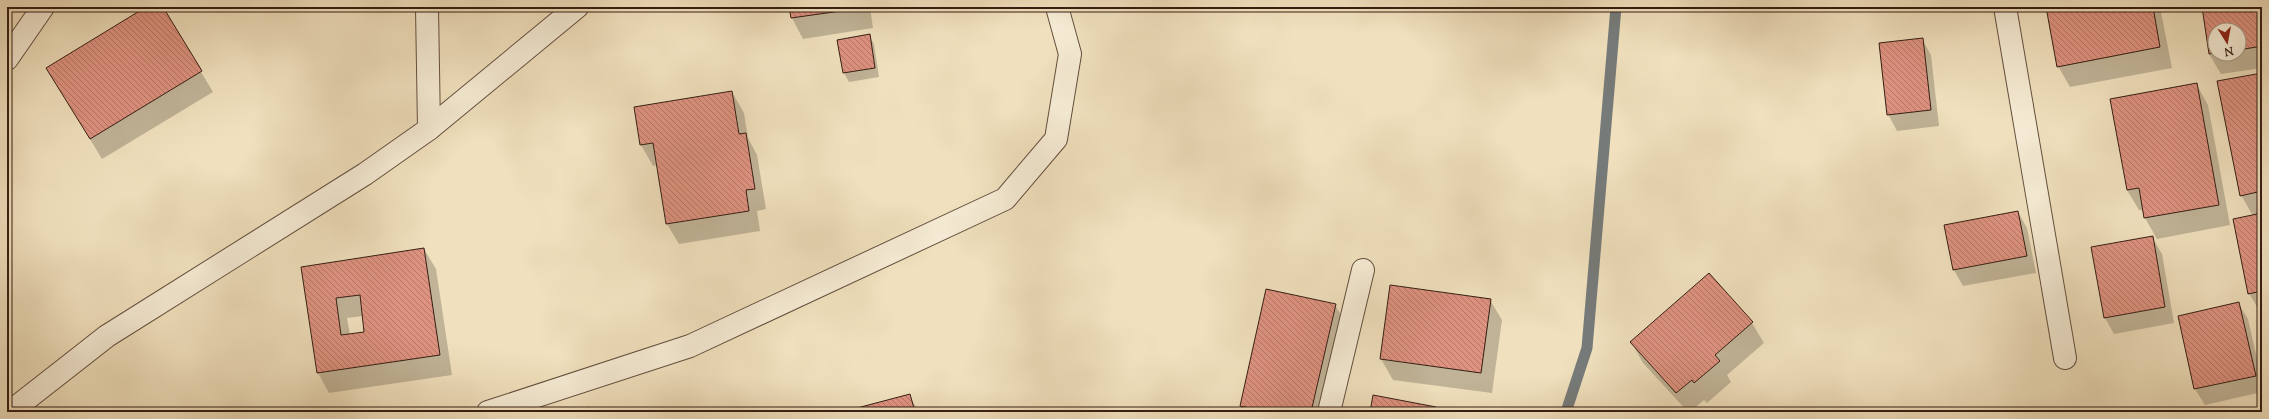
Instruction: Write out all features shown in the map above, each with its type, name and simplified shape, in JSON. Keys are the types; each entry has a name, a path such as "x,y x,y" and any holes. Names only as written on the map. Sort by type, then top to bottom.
{"street":[{"path":"7,59 43,7"},
{"path":"427,7 429,129"},
{"path":"10,412 107,336 365,174 429,129 577,7"},
{"path":"488,412 690,346 1005,199 1056,139 1070,54 1057,7"},
{"path":"2005,7 2065,358"},
{"path":"1329,412 1363,270"}],"building":[{"path":"146,7 163,7 202,71 90,139 46,68"},
{"path":"789,7 862,7 862,8 791,18"},
{"path":"2046,7 2153,7 2160,47 2057,67"},
{"path":"2202,7 2262,7 2262,46 2247,49 2247,22 2207,22 2207,41"},
{"path":"870,34 875,68 843,73 837,40"},
{"path":"1923,38 1931,110 1887,115 1879,43"},
{"path":"2262,73 2262,191 2240,196 2217,81"},
{"path":"2197,83 2219,205 2144,218 2139,188 2127,190 2110,99"},
{"path":"732,91 739,134 746,133 755,189 746,190 749,211 666,224 653,143 640,145 634,107"},
{"path":"2018,211 2027,256 1953,270 1944,225"},
{"path":"2262,213 2262,291 2248,294 2233,219"},
{"path":"2153,236 2165,307 2104,318 2091,247"},
{"path":"424,248 440,355 317,373 301,267","holes":["360,295 364,332 341,335 336,298"]},
{"path":"1709,273 1753,322 1715,355 1720,361 1694,383 1692,380 1676,393 1630,342"},
{"path":"1390,285 1491,299 1481,373 1380,359"},
{"path":"1266,289 1336,304 1311,412 1268,412 1240,406"},
{"path":"2239,302 2256,376 2194,389 2178,316"},
{"path":"910,394 915,412 842,412"},
{"path":"1373,395 1436,407 1436,412 1370,412"},
{"path":"589,407 591,412 575,412"}],"waterway":[{"path":"1566,412 1587,348 1616,7"}]}
